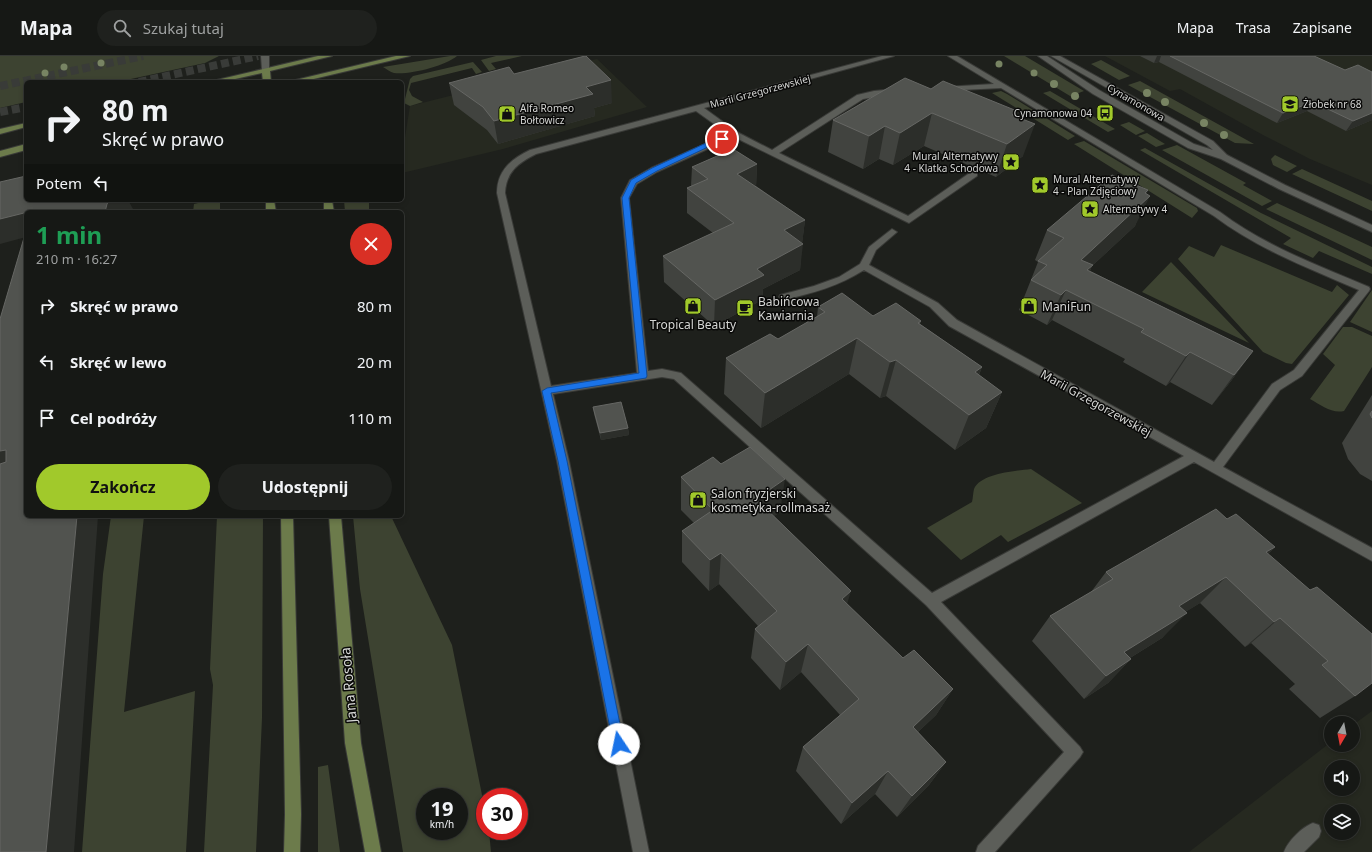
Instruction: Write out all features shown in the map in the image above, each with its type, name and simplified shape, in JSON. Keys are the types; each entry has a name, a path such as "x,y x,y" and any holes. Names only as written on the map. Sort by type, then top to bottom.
{"main road":[{"path":"295,80 316,68 328,56"},
{"path":"221,80 266,70 316,68 406,56"},
{"path":"266,70 267,80"},
{"path":"0,132 24,126"},
{"path":"0,154 24,148"},
{"path":"287,518 292,852"},
{"name":"Jana Rosoła","path":"334,518 353,743 373,852"}],"street":[{"path":"265,56 266,70"},
{"name":"Marii Grzegorzewskiej","path":"698,108 890,56"},
{"path":"952,56 1217,214 1234,229 1260,243 1365,289 1298,373 1276,387 1215,469"},
{"name":"Cynamonowa","path":"1042,56 1096,92 1191,146 1224,156 1282,187 1372,229"},
{"name":"Cynamonowa","path":"1055,56 1210,143 1224,156"},
{"path":"935,89 1002,86"},
{"path":"774,153 860,97 874,93 902,90"},
{"path":"641,852 564,468 501,193 502,177 514,163 533,152 698,108"},
{"name":"Marii Grzegorzewskiej","path":"698,108 734,134 908,220 974,174"},
{"path":"643,376 625,198 633,182 654,170 734,134"},
{"path":"784,297 817,289 843,279 864,266 872,249 892,232"},
{"name":"Marii Grzegorzewskiej","path":"864,266 934,305 953,323 1372,555"},
{"path":"547,391 662,373 677,376 931,601 1075,752 984,852"},
{"path":"931,601 1193,457"},
{"path":"1292,852 1313,831"}],"shaded area":[{"name":"Żłobek nr 68","path":"1105,56 1372,56 1372,185 1310,159 1180,89 1170,91"},
{"path":"597,59 647,107 503,149 404,173 404,144 410,106"},
{"path":"1372,711 1372,852 1189,852 1324,747 1324,752 1360,752 1360,720"}],"green space":[{"path":"0,56 219,56 205,63 126,80 24,80 24,102 0,108"},
{"path":"457,56 452,60 436,66 409,73 394,73 383,67"},
{"path":"496,56 522,56 491,63 496,69 489,71 481,60"},
{"path":"1004,56 1025,56 1084,91 1076,94 1080,97 1075,99"},
{"path":"1101,60 1130,76 1119,80 1091,64"},
{"path":"473,62 482,72 476,74 472,68 411,83 409,90 412,96 423,102 410,106 404,103 410,79 413,76"},
{"path":"1140,81 1254,144 1235,143 1128,85"},
{"path":"1001,91 1075,136 1068,140 992,93"},
{"path":"1050,91 1115,129 1108,132 1043,93"},
{"path":"1129,122 1145,131 1136,135 1120,125"},
{"path":"1147,133 1165,144 1156,147 1138,136"},
{"path":"1084,141 1197,208 1198,211 1192,218 1074,144"},
{"path":"1177,145 1246,183 1243,185 1272,201 1262,206 1162,150"},
{"path":"1145,148 1261,213 1372,267 1372,274 1319,251 1313,258 1283,244 1291,238 1140,150"},
{"path":"1275,155 1297,166 1287,172 1273,165 1271,159"},
{"path":"1302,169 1372,201 1372,211 1292,174"},
{"path":"202,202 220,202 220,210 193,210 194,204"},
{"path":"344,202 369,202 369,210 345,210"},
{"path":"1277,203 1372,247 1372,260 1266,209"},
{"path":"1221,245 1332,292 1337,285 1349,295 1292,364 1286,363 1263,352 1178,259 1189,246 1214,257"},
{"path":"1171,262 1249,343 1142,292"},
{"path":"1372,290 1372,332 1350,322"},
{"path":"1343,327 1352,327 1372,336 1372,367 1344,411 1340,412 1327,408 1310,399 1335,365 1323,354"},
{"path":"1031,469 1082,503 1008,542 1001,535 961,560 927,528 972,502 974,489 984,479 1008,472"},
{"path":"111,518 144,518 124,712 195,691 186,852 82,852 103,574"},
{"path":"217,518 263,518 262,718 256,852 204,852 213,685 210,669"},
{"path":"353,518 392,518 452,645 481,788 476,788 476,840 490,840 491,852 403,852 360,589"},
{"path":"328,765 340,852 318,852 318,767"}],"building":[{"path":"586,56 611,80 586,87 593,94 494,121 483,107 449,83 509,67 514,74"},
{"path":"1170,56 1314,56 1345,70 1358,65 1372,72 1372,113 1353,121 1313,102 1283,113"},
{"path":"905,78 931,89 943,81 1017,111 1012,115 1035,124 1007,144 932,113 900,133 885,126 869,136 833,120"},
{"path":"733,149 757,164 737,174 805,220 784,230 803,244 757,269 764,275 715,300 663,256 734,223 687,188 708,179 692,167"},
{"path":"1112,175 1148,190 1145,193 1150,196 1081,260 1093,265 1087,270 1253,351 1234,375 1190,352 1186,356 1141,332 1144,329 1066,290 1061,295 1031,280 1047,265 1038,261 1064,238 1047,230"},
{"path":"24,176 24,202 108,202 106,210 24,210 24,213 0,219 0,182"},
{"path":"24,238 24,518 77,518 46,852 0,852 0,464 6,462 6,450 0,451 0,319"},
{"path":"842,293 873,316 896,303 921,321 918,323 982,367 975,372 1002,392 969,415 896,360 890,362 857,338 765,393 726,358 770,334 778,339 825,312 818,307"},
{"path":"621,402 628,428 600,433 593,407"},
{"path":"750,447 785,479 756,499 851,591 842,599 903,658 914,650 953,689 913,727 946,762 912,796 888,771 852,803 803,747 859,699 808,644 786,662 755,629 777,611 721,553 710,560 682,531 713,510 681,477 713,457 721,464"},
{"path":"1216,509 1227,519 1236,514 1275,547 1266,552 1310,590 1317,587 1372,634 1372,683 1355,696 1322,665 1328,661 1280,618 1274,622 1226,577 1179,606 1187,613 1124,652 1131,659 1106,676 1050,616 1113,579 1106,572"}],"tunnel":[{"path":"29,80 143,56"},
{"path":"148,80 258,56"},
{"path":"0,86 24,81"},
{"path":"0,112 24,107"}],"place":[{"name":"Żłobek nr 68","path":"1290,104"},
{"name":"Cynamonowa 04","path":"1105,113"},
{"name":"Alfa Romeo Bołtowicz","path":"507,114"},
{"name":"Mural Alternatywy 4 - Klatka Schodowa","path":"1011,162"},
{"name":"Mural Alternatywy 4 - Plan Zdjęciowy","path":"1040,185"},
{"name":"Alternatywy 4","path":"1090,209"},
{"name":"Tropical Beauty","path":"693,306"},
{"name":"ManiFun","path":"1029,306"},
{"name":"Babińcowa Kawiarnia","path":"745,308"},
{"name":"Salon fryzjerski kosmetyka-rollmasaż","path":"698,500"}],"route":[{"path":"619,744 563,461 551,417 547,391 643,376 625,198 633,182 654,170 722,139"}]}
